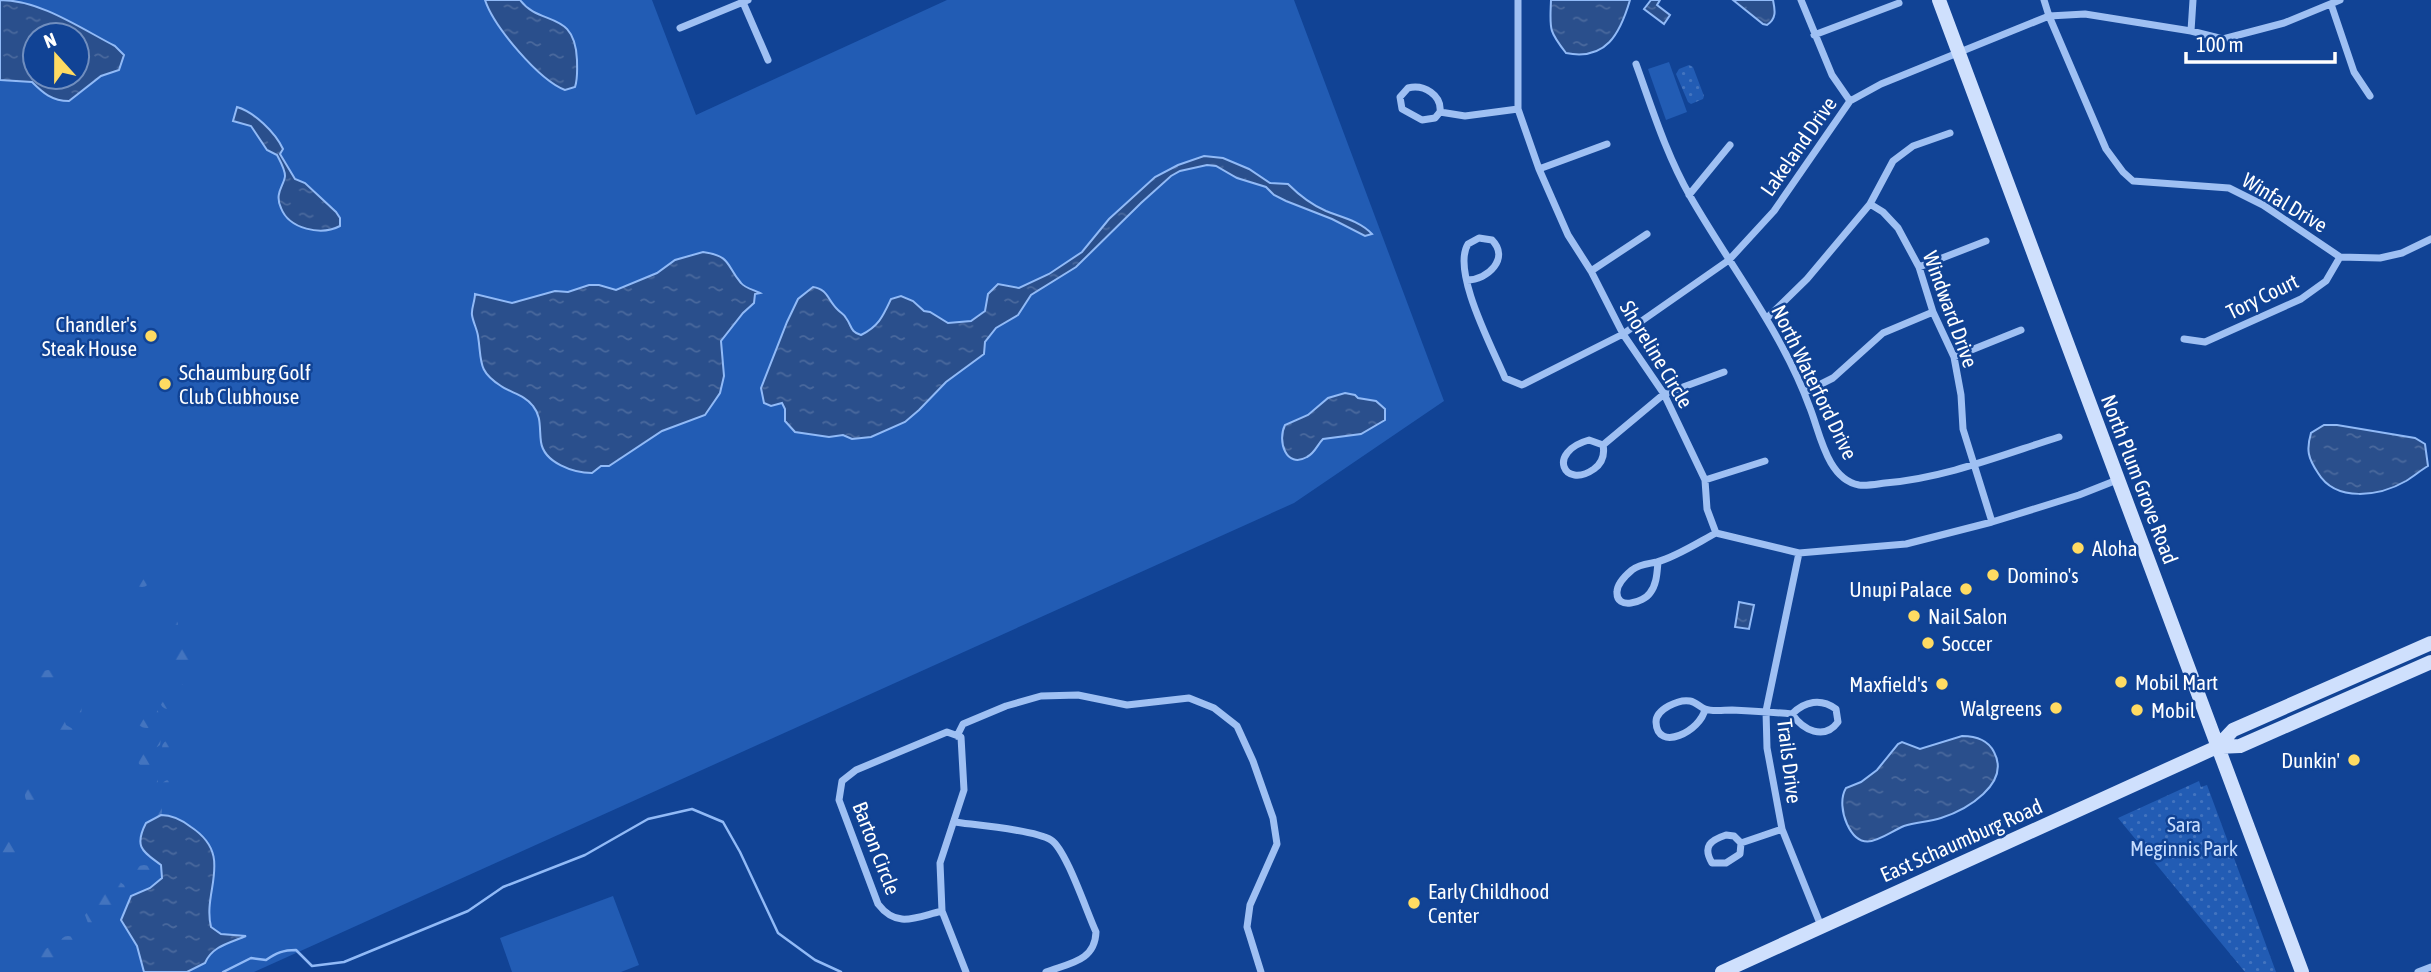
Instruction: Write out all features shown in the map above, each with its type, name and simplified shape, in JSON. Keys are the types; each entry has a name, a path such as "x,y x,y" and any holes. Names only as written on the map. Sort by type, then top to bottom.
{"street":[{"name":"Shoreline Circle","path":"1518,0 1518,109 1539,169 1569,235 1623,334 1664,394 1705,480 1707,509 1716,533"},
{"path":"1801,0 1832,75 1850,101"},
{"name":"North Plum Grove Road","path":"1939,0 2302,972"},
{"name":"Winfal Drive","path":"2044,0 2106,149 2123,173 2133,181 2229,187 2263,205 2340,257 2379,258 2402,253 2431,239"},
{"path":"2190,31 2193,0"},
{"name":"Lakeland Drive","path":"1467,281 1505,378 1522,385 1623,334 1730,260 1774,211 1850,101 1881,84 2049,16 2085,15 2190,31 2223,39 2284,23 2340,0"},
{"path":"680,28 745,1 768,60"},
{"path":"1814,34 1899,3"},
{"path":"2331,4 2354,72 2370,96"},
{"name":"North Waterford Drive","path":"1636,64 1664,143 1689,195 1767,318 1805,392 1831,465 1843,478 1859,485 1912,481 1973,465 2059,437"},
{"path":"1421,87 1435,95 1441,106 1440,112 1435,118 1422,120 1402,109 1400,97 1408,88 1421,87"},
{"path":"1440,112 1465,116 1518,109"},
{"path":"1767,318 1807,279 1870,204 1893,161 1913,146 1950,133"},
{"path":"1539,169 1607,144"},
{"path":"1689,195 1730,145"},
{"name":"Windward Drive","path":"1870,204 1883,212 1898,228 1919,267 1933,312 1954,357 1961,396 1963,429 1992,522"},
{"path":"1591,271 1647,234"},
{"path":"1475,239 1492,240 1497,247 1497,261 1485,276 1467,281 1462,263 1466,247 1475,239"},
{"path":"1919,267 1986,241"},
{"name":"Tory Court","path":"2185,339 2205,342 2301,299 2326,281 2340,257"},
{"path":"1805,392 1833,378 1883,333 1933,312"},
{"path":"1954,357 2021,330"},
{"path":"1603,445 1664,394 1724,372"},
{"path":"1589,440 1603,445 1604,456 1600,464 1592,470 1582,475 1574,475 1566,472 1562,466 1562,459 1567,451 1578,443 1589,440"},
{"path":"1705,480 1765,461"},
{"path":"1658,562 1651,593 1634,604 1625,603 1618,598 1619,585 1633,569 1658,562 1716,533 1799,553 1906,544 1992,522 2079,495 2117,480"},
{"name":"Trails Drive","path":"1799,553 1766,711 1767,748 1782,829 1822,926"},
{"name":"East Schaumburg Road","path":"2217,747 2233,730 2431,643"},
{"name":"East Schaumburg Road","path":"1721,972 2217,747 2240,746 2431,662"},
{"path":"966,972 942,911 940,863 964,790 959,737 963,724 1006,706 1041,696 1077,695 1126,705 1189,698 1214,708 1237,726 1253,761 1273,818 1277,844 1250,905 1247,927 1261,972"},
{"path":"1705,709 1701,721 1681,736 1668,737 1660,733 1656,725 1657,717 1664,709 1676,703 1690,701 1705,709 1793,714 1810,731 1834,729 1838,722 1836,709 1821,702 1806,704 1793,714"},
{"name":"Barton Circle","path":"942,911 899,920 887,915 878,904 839,800 842,781 856,770 947,732 959,737"},
{"path":"954,822 1035,834 1052,840 1063,854 1096,932 1096,945 1087,956 1046,972"},
{"path":"1741,843 1782,829"},
{"path":"1726,835 1734,836 1741,843 1740,854 1726,863 1712,863 1707,845 1713,840 1726,835"},
{"path":"2418,972 2431,967"}],"green space":[{"path":"0,0 652,0 696,115 947,0 1294,0 1444,401 1294,503 254,972 0,972"},
{"path":"1669,62 1687,112 1666,120 1648,69"},
{"path":"1689,65 1693,67 1704,96 1691,104 1676,74 1679,69"},
{"path":"139,571 145,571 150,579 148,585 139,587 134,582 134,576"},
{"path":"142,598 148,598 153,606 151,612 142,614 137,609 137,603"},
{"path":"170,617 176,619 176,631 170,633 164,631 162,625 164,619"},
{"path":"180,640 189,644 194,662 194,679 185,686 175,681 169,666 171,646"},
{"path":"159,648 165,650 165,662 159,664 153,662 151,656 153,650"},
{"path":"48,670 55,673 58,680 55,687 48,690 41,687 38,680 41,673"},
{"path":"168,693 174,695 174,707 168,709 162,707 160,701 162,695"},
{"path":"78,702 82,705 81,715 72,720 68,717 67,710"},
{"path":"147,704 158,711 159,716 152,727 147,728 136,721 135,716 142,705"},
{"path":"57,715 63,717 66,725 73,729 70,738 63,739 59,733 50,729 50,720"},
{"path":"168,717 174,719 174,731 168,733 162,731 160,725 162,719"},
{"path":"151,733 160,738 160,745 153,750 157,755 157,762 151,768 144,768 137,757 147,748 144,738"},
{"path":"170,740 176,742 176,754 170,756 164,754 162,748 164,742"},
{"path":"150,773 156,775 156,787 150,789 144,787 142,781 144,775"},
{"path":"169,780 175,782 175,794 169,796 163,794 161,788 163,782"},
{"name":"Sara Meginnis Park","path":"2199,781 2201,787 2207,785 2276,972 2245,972 2118,818"},
{"path":"36,784 44,787 47,795 44,803 36,806 28,803 25,795 28,787"},
{"path":"151,800 159,803 162,811 159,819 151,822 143,819 140,811 143,803"},
{"path":"6,836 15,839 20,850 16,858 7,862 6,868 0,870 0,838"},
{"path":"144,865 151,868 154,875 151,882 144,885 137,882 134,875 137,868"},
{"path":"120,882 126,890 122,896 113,897 116,910 113,916 102,919 99,929 88,923 85,915 94,897 100,899 104,892 110,892 114,883"},
{"path":"613,896 639,965 621,972 512,972 500,938"},
{"path":"83,923 89,926 92,932 89,938 83,941 77,938 74,932 77,926"},
{"path":"68,936 74,938 74,950 68,952 62,950 60,944 62,938"},
{"path":"48,947 56,947 63,954 63,962 56,969 48,969 41,962 41,954"}],"water":[{"path":"0,0 30,5 68,21 21,21 21,81 0,80"},
{"path":"485,0 520,0 537,14 563,26 575,44 575,87 565,90 543,76 507,38"},
{"path":"1551,0 1630,0 1616,34 1609,42 1601,49 1580,54 1566,53 1553,34"},
{"path":"1651,0 1660,0 1657,5 1670,15 1664,24 1644,9"},
{"path":"1733,0 1773,0 1774,17 1767,25 1763,24"},
{"path":"91,33 115,46 124,55 119,70 101,76 91,84"},
{"path":"41,91 82,91 69,101 48,96"},
{"path":"237,107 257,118 269,130 283,149 280,154 295,179 305,183 336,212 340,218 340,226 324,230 306,229 285,215 279,203 285,176 282,165 277,155 267,150 251,126 233,121"},
{"path":"1204,156 1223,158 1249,169 1270,183 1288,184 1316,206 1356,223 1372,234 1365,236 1332,219 1286,201 1266,187 1237,178 1216,166 1207,165 1180,171 1141,203 1076,267 1031,295 1018,315 996,328 985,342 984,354 946,382 905,422 871,437 829,437 795,432 785,421 782,403 771,406 764,403 761,388 787,322 798,299 813,287 825,293 853,330 861,335 880,320 891,299 901,296 948,323 971,321 985,311 988,294 998,284 1019,288 1049,274 1082,252 1109,219 1155,177"},
{"path":"703,252 724,259 743,285 760,293 755,294 754,303 721,341 724,376 720,393 705,415 662,431 609,466 601,466 592,473 569,469 554,461 543,449 539,419 533,406 526,399 493,381 484,370 472,315 475,294 512,303 589,285 616,290 657,273 675,260"},
{"path":"1345,393 1376,401 1385,409 1385,420 1361,434 1323,439 1312,453 1300,460 1289,456 1285,452 1282,438 1285,425 1308,415 1328,398"},
{"path":"2324,425 2415,438 2425,444 2428,466 2406,481 2384,490 2359,494 2336,489 2326,483 2318,473 2309,454 2311,433"},
{"path":"1739,602 1754,605 1749,629 1735,627"},
{"path":"1962,736 1981,740 1994,752 1998,764 1996,775 1983,794 1951,814 1904,826 1873,841 1866,842 1853,834 1843,810 1842,801 1846,788 1861,782 1877,770 1902,742 1920,749"},
{"path":"161,815 188,824 204,838 211,850 214,874 209,913 211,927 221,934 246,936 217,949 205,963 187,972 144,972 137,946 121,920 131,896 150,888 162,878 161,865 145,853 140,838 146,823"}],"waterway":[{"path":"223,972 251,958 266,960 280,952 291,950 296,950 312,966 344,962 468,911 503,887 585,855 648,819 692,809 723,822 778,933 815,960 841,972"}],"place":[{"name":"Chandler's Steak House","path":"151,336"},
{"name":"Schaumburg Golf Club Clubhouse","path":"165,384"},
{"name":"Aloha","path":"2078,548"},
{"name":"Domino's","path":"1993,575"},
{"name":"Unupi Palace","path":"1966,589"},
{"name":"Nail Salon","path":"1914,616"},
{"name":"Soccer","path":"1928,643"},
{"name":"Mobil Mart","path":"2121,682"},
{"name":"Maxfield's","path":"1942,684"},
{"name":"Walgreens","path":"2056,708"},
{"name":"Mobil","path":"2137,710"},
{"name":"Dunkin'","path":"2354,760"},
{"name":"Early Childhood Center","path":"1414,903"}]}
